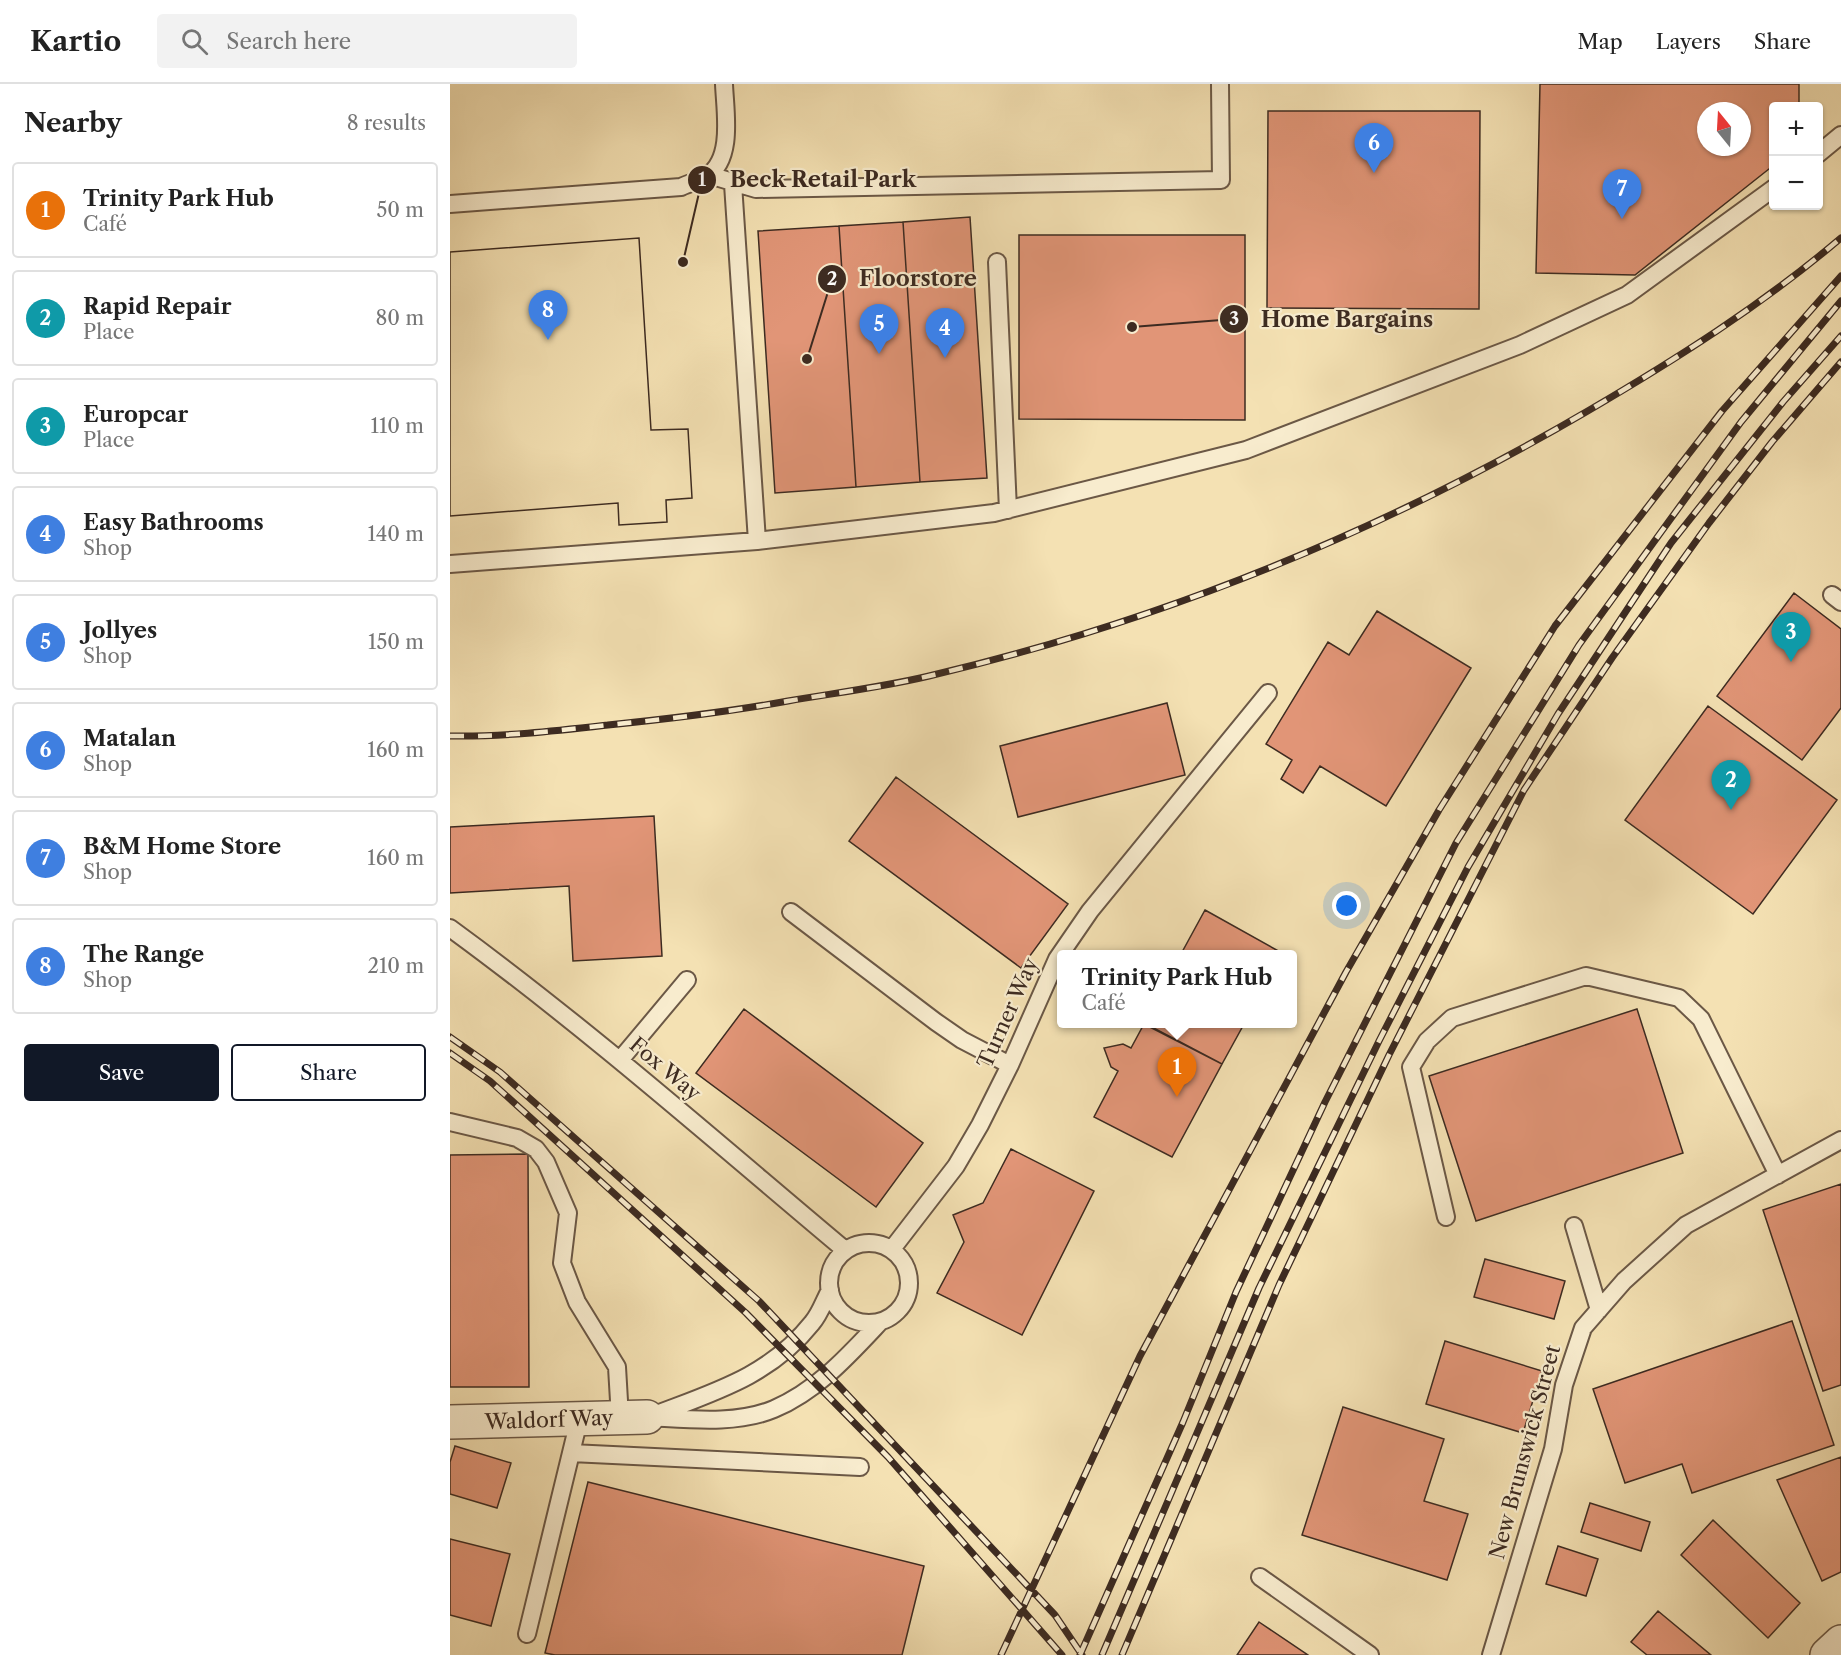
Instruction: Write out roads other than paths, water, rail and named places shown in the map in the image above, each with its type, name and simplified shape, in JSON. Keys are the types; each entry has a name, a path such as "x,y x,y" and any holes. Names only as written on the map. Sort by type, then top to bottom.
{"street":[{"name":"Waldorf Way","path":"450,1422 634,1418"},
{"path":"1827,1655 1841,1642"}],"lane":[{"path":"450,204 681,187 709,175 723,156 726,120 724,84"},
{"path":"709,175 756,189 1221,180 1220,84"},
{"path":"1823,150 1841,135"},
{"path":"733,184 757,541"},
{"path":"450,564 757,541 1008,510 1246,450 1521,345 1627,295 1769,191"},
{"path":"997,262 1008,510"},
{"name":"Turner Way","path":"1063,950 1090,911 1268,693"},
{"path":"791,912 945,1028 1010,1065"},
{"name":"Fox Way","path":"450,928 515,975 620,1060 845,1250"},
{"name":"Turner Way","path":"892,1249 956,1166 1010,1065 1057,959"},
{"path":"1446,1217 1411,1067 1427,1041 1452,1018 1586,976 1679,998 1701,1019 1778,1174"},
{"path":"620,1060 687,980"},
{"path":"450,1122 517,1138 536,1149 546,1162 568,1214 562,1263 577,1302 617,1367 634,1418"},
{"name":"New Brunswick Street","path":"1491,1655 1553,1449 1564,1385 1583,1328 1624,1281 1686,1225 1841,1140"},
{"path":"1574,1226 1599,1310"},
{"path":"868,1242 892,1249 908,1269 908,1296 892,1317 880,1322 854,1320 838,1308 830,1290 832,1268 845,1250 868,1242"},
{"name":"Waldorf Way","path":"634,1418 732,1387 764,1368 814,1322 830,1290"},
{"name":"Waldorf Way","path":"634,1418 721,1419 774,1409 807,1391 844,1360 880,1322"},
{"path":"527,1634 579,1420"},
{"path":"571,1453 860,1467"},
{"path":"1260,1577 1370,1655"}],"railway":[{"path":"450,736 529,733 676,718 894,683 1016,654 1101,629 1185,600 1267,569 1349,534 1429,497 1508,456 1685,352 1749,309 1841,238"},
{"path":"1001,1655 1140,1356 1346,972 1439,810 1555,626 1722,411 1841,276"},
{"path":"1080,1655 1183,1422 1236,1292 1325,1102 1456,843 1579,645 1741,422 1841,301"},
{"path":"1102,1655 1259,1288 1379,1041 1468,867 1558,714 1671,543 1783,402 1841,336"},
{"path":"1122,1655 1279,1285 1389,1055 1524,790 1612,658 1709,523 1772,442 1841,362"},
{"path":"450,1037 500,1072 759,1301 1055,1615 1082,1655"},
{"path":"450,1053 490,1081 746,1313 888,1457 1062,1655"}],"place":[{"name":"Matalan","path":"1374,173"},
{"name":"B&M Home Store","path":"1622,219"},
{"name":"Beck Retail Park","path":"683,262"},
{"name":"Home Bargains","path":"1132,327"},
{"name":"The Range","path":"548,340"},
{"name":"Jollyes","path":"879,354"},
{"name":"Easy Bathrooms","path":"945,358"},
{"name":"Floorstore","path":"807,359"},
{"name":"Europcar","path":"1791,662"},
{"name":"Rapid Repair","path":"1731,810"},
{"name":"Trinity Park Hub","path":"1177,1097"}]}
